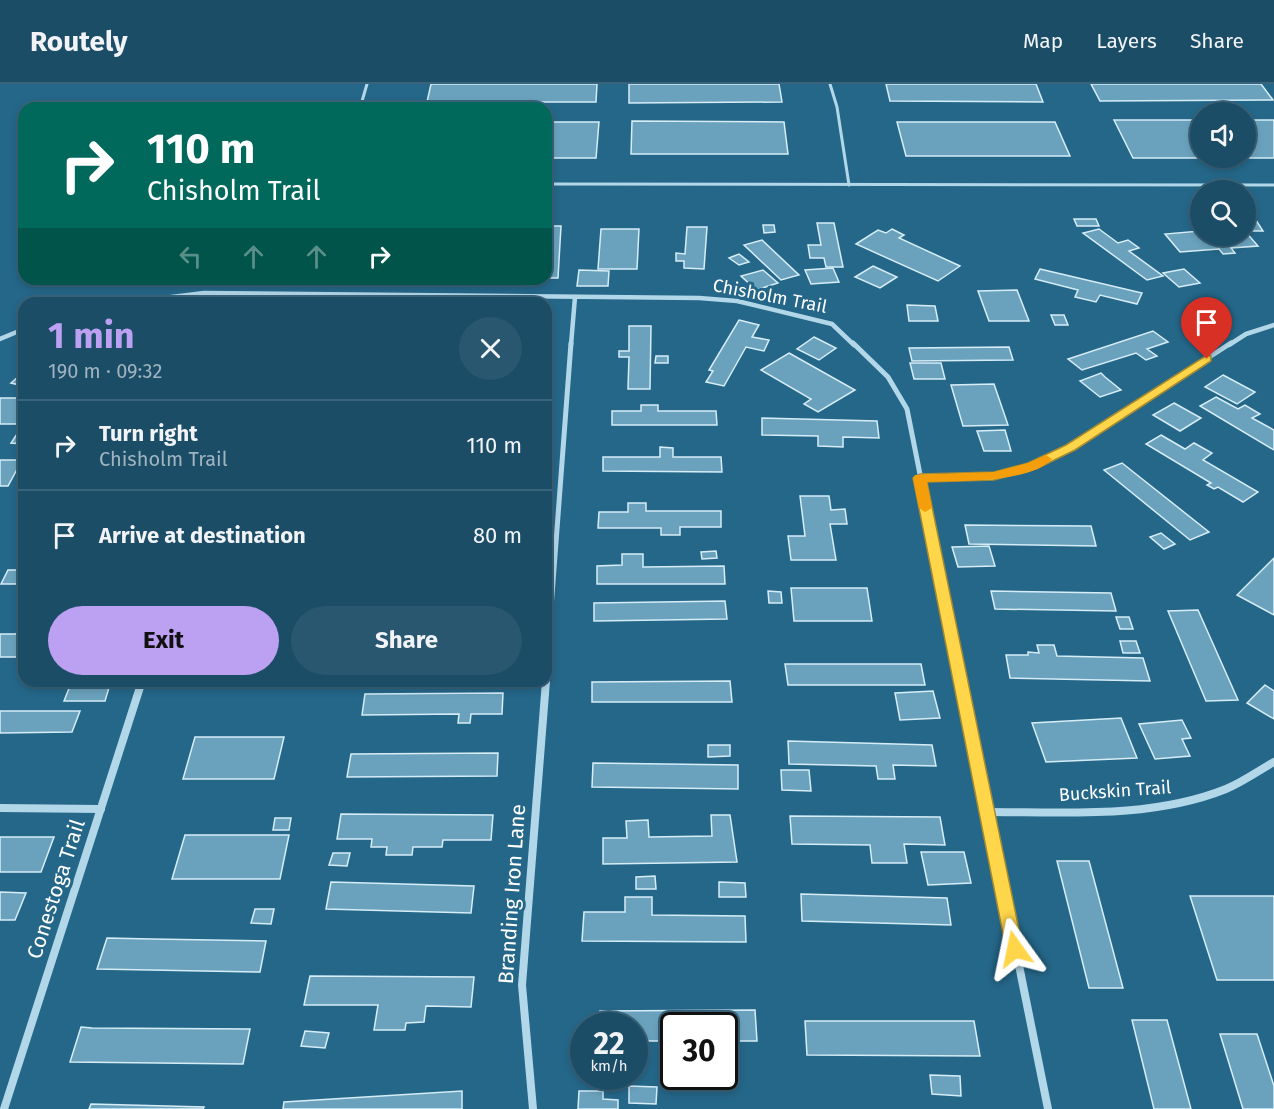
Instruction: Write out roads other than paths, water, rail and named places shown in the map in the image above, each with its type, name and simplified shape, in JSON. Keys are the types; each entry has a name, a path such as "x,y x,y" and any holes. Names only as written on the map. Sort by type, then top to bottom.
{"street":[{"name":"Chisholm Trail","path":"172,297 204,293 699,298 737,301 832,324 888,377 907,410 986,812 1048,1109"},
{"path":"552,597 575,297"},
{"path":"920,478 994,476 1032,466 1070,447 1245,334 1274,325"},
{"path":"0,339 18,332"},
{"name":"Conestoga Trail","path":"4,1109 140,687"},
{"name":"Branding Iron Lane","path":"533,1109 522,985 546,687"},
{"name":"Buckskin Trail","path":"986,812 1093,811 1164,806 1226,789 1274,762"},
{"path":"0,808 101,809"}],"lane":[{"path":"362,102 367,84"},
{"path":"830,84 837,107 849,185"},
{"path":"552,184 1274,185"}]}
